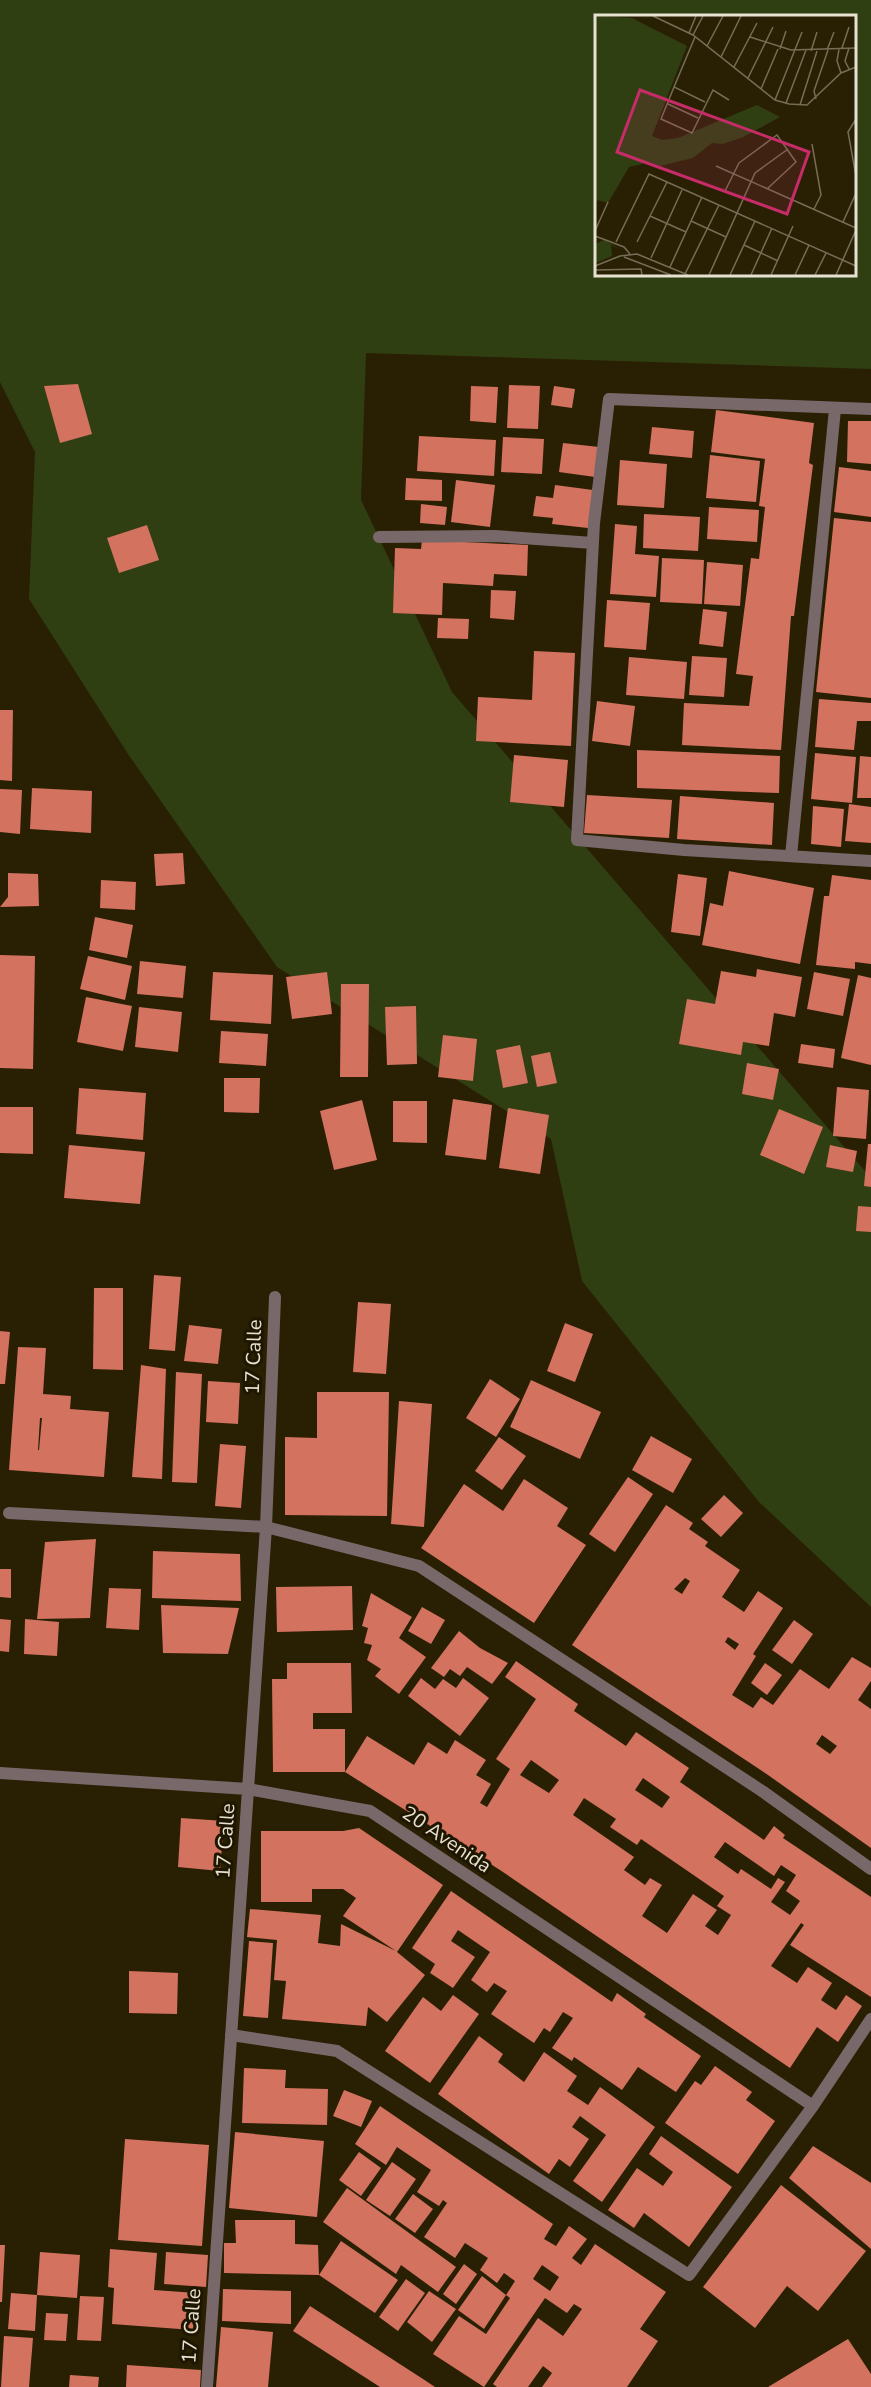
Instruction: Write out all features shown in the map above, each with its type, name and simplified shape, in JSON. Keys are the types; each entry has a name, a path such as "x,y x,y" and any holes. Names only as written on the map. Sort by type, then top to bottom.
{"street":[{"path":"871,409 609,399 594,543 577,840 684,850 871,861"},
{"path":"791,856 835,409"},
{"path":"379,537 495,537 594,543"},
{"name":"17 Calle","path":"207,2387 266,1527 275,1298"},
{"path":"9,1513 266,1527 419,1566 762,1791 871,1869"},
{"name":"20 Avenida","path":"0,1773 248,1789 369,1811 813,2106"},
{"path":"231,2035 337,2051 689,2275 813,2106 871,2019"}],"green space":[{"path":"0,0 871,0 871,369 366,353 361,500 452,692 871,1178 871,1607 759,1502 582,1281 551,1139 277,967 128,754 29,599 35,452 0,382"}],"building":[{"path":"78,384 92,434 60,443 44,386"},
{"path":"509,385 540,386 538,429 507,428"},
{"path":"471,386 498,387 496,423 470,421"},
{"path":"554,386 575,389 572,408 551,405"},
{"path":"716,410 814,423 809,463 813,465 794,616 791,616 781,750 682,745 684,703 749,706 753,676 736,674 751,558 759,559 765,507 759,506 765,459 711,452"},
{"path":"848,421 871,421 871,464 847,462"},
{"path":"652,427 694,431 692,458 649,454"},
{"path":"419,436 496,440 494,476 417,471"},
{"path":"503,437 544,439 542,474 501,472"},
{"path":"563,443 599,447 595,477 559,472"},
{"path":"710,455 760,461 756,502 706,498"},
{"path":"620,460 667,464 664,508 617,505"},
{"path":"839,467 871,471 871,517 834,512"},
{"path":"406,478 442,480 442,501 405,500"},
{"path":"456,480 495,485 490,527 451,522"},
{"path":"555,485 593,490 588,528 552,524 553,518 533,516 536,496 553,498"},
{"path":"421,504 447,507 445,525 420,523"},
{"path":"709,507 759,510 757,542 707,539"},
{"path":"644,514 700,517 698,551 643,548"},
{"path":"834,518 871,522 871,698 816,692"},
{"path":"615,524 637,526 635,554 659,556 656,597 610,594"},
{"path":"147,525 159,560 119,573 107,538"},
{"path":"422,540 528,545 527,576 494,574 493,586 443,583 442,615 393,613 395,548 421,549"},
{"path":"662,558 704,560 702,604 660,602"},
{"path":"707,562 743,565 740,606 704,604"},
{"path":"491,590 516,591 514,620 490,618"},
{"path":"607,600 650,603 646,650 604,647"},
{"path":"703,609 727,612 723,647 699,644"},
{"path":"438,618 469,619 468,639 437,638"},
{"path":"534,651 575,653 571,746 476,741 478,697 532,700"},
{"path":"692,656 727,658 724,697 689,695"},
{"path":"629,657 687,662 684,699 626,695"},
{"path":"819,699 871,703 871,721 857,721 854,750 815,747"},
{"path":"597,701 635,706 630,746 592,741"},
{"path":"0,710 13,710 12,781 0,780"},
{"path":"637,750 780,756 779,793 637,788"},
{"path":"815,753 856,757 852,803 811,799"},
{"path":"514,755 568,760 564,807 510,802"},
{"path":"860,756 871,757 871,798 857,798"},
{"path":"32,788 92,791 91,833 30,829"},
{"path":"0,789 22,790 20,834 0,832"},
{"path":"587,795 672,800 669,838 584,833"},
{"path":"680,796 774,803 772,845 677,839"},
{"path":"849,804 871,807 871,843 845,841"},
{"path":"813,806 844,809 841,847 811,844"},
{"path":"183,853 185,884 156,886 154,854"},
{"path":"729,871 814,888 800,964 702,945 710,903 723,906"},
{"path":"8,873 38,874 39,906 0,907 8,897"},
{"path":"678,874 707,878 700,936 671,932"},
{"path":"832,875 871,880 871,964 855,962 855,969 816,965 824,896 829,896"},
{"path":"101,880 136,882 135,910 100,908"},
{"path":"95,917 133,925 127,958 89,950"},
{"path":"0,955 35,956 33,1069 0,1068"},
{"path":"88,956 132,966 125,1000 80,989"},
{"path":"140,961 186,966 183,998 137,994"},
{"path":"757,969 802,977 795,1017 774,1013 769,1046 743,1042 741,1055 679,1044 687,999 715,1004 721,971 756,977"},
{"path":"213,972 273,975 271,1024 210,1020"},
{"path":"327,972 332,1014 292,1019 286,977"},
{"path":"814,972 850,979 843,1016 807,1009"},
{"path":"858,975 871,978 871,1065 841,1058"},
{"path":"341,984 369,984 368,1077 340,1077"},
{"path":"86,997 132,1006 123,1051 77,1042"},
{"path":"416,1006 417,1064 387,1065 385,1007"},
{"path":"139,1007 182,1012 178,1052 135,1047"},
{"path":"221,1031 268,1034 266,1066 219,1063"},
{"path":"443,1035 477,1039 473,1081 438,1077"},
{"path":"801,1044 835,1049 833,1068 798,1063"},
{"path":"520,1045 528,1083 503,1088 496,1050"},
{"path":"550,1052 557,1083 537,1087 531,1056"},
{"path":"747,1063 779,1069 773,1100 742,1094"},
{"path":"224,1078 260,1078 259,1113 224,1112"},
{"path":"837,1087 869,1090 866,1139 833,1136"},
{"path":"79,1088 146,1093 143,1140 76,1134"},
{"path":"453,1099 492,1105 486,1160 445,1155"},
{"path":"362,1100 377,1160 334,1170 320,1111"},
{"path":"393,1101 427,1101 427,1143 393,1142"},
{"path":"0,1107 33,1107 33,1154 0,1153"},
{"path":"508,1108 549,1115 540,1174 499,1168"},
{"path":"779,1109 823,1127 804,1174 760,1155"},
{"path":"868,1144 871,1144 871,1187 864,1186"},
{"path":"69,1145 145,1152 140,1204 64,1198"},
{"path":"830,1145 857,1151 853,1172 826,1167"},
{"path":"858,1206 871,1207 871,1232 856,1231"},
{"path":"154,1275 181,1277 175,1351 149,1349"},
{"path":"94,1288 123,1288 123,1370 93,1369"},
{"path":"358,1302 391,1304 386,1374 353,1372"},
{"path":"565,1323 593,1334 575,1382 547,1371"},
{"path":"189,1325 222,1329 218,1364 184,1361"},
{"path":"0,1331 10,1332 5,1384 0,1384"},
{"path":"18,1347 46,1348 43,1394 71,1396 70,1409 109,1412 104,1477 9,1470","holes":["40,1418 42,1418 39,1450 38,1450"]},
{"path":"141,1365 166,1369 162,1479 132,1477"},
{"path":"176,1372 202,1374 197,1483 172,1482"},
{"path":"490,1379 520,1399 496,1437 466,1418"},
{"path":"531,1380 601,1412 580,1459 510,1427"},
{"path":"208,1381 240,1383 238,1424 206,1422"},
{"path":"317,1392 389,1392 387,1516 285,1515 285,1437 317,1438"},
{"path":"399,1401 432,1404 424,1527 391,1524"},
{"path":"651,1436 692,1459 673,1493 632,1470"},
{"path":"499,1437 526,1456 502,1490 475,1471"},
{"path":"220,1444 246,1446 241,1508 215,1506"},
{"path":"628,1477 653,1494 615,1552 589,1534"},
{"path":"524,1479 568,1508 557,1526 586,1545 534,1623 421,1548 464,1484 503,1511"},
{"path":"724,1495 743,1513 721,1537 701,1519"},
{"path":"666,1505 693,1523 689,1529 708,1542 705,1546 740,1570 722,1597 744,1612 758,1591 783,1608 753,1654 756,1656 732,1695 753,1708 761,1697 773,1705 800,1669 829,1689 852,1657 871,1668 871,1681 858,1700 871,1709 871,1848 768,1775 572,1645","holes":["685,1578 690,1581 682,1594 674,1589","728,1637 739,1644 735,1650 725,1642","822,1735 837,1746 830,1754 816,1744"]},
{"path":"96,1539 90,1618 37,1619 45,1542"},
{"path":"153,1551 240,1554 241,1601 152,1598"},
{"path":"0,1569 11,1569 11,1598 0,1597"},
{"path":"352,1586 353,1630 277,1632 276,1587"},
{"path":"109,1588 141,1589 139,1630 106,1628"},
{"path":"371,1593 412,1617 399,1638 426,1657 399,1694 375,1676 381,1669 367,1660 372,1645 364,1643 368,1628 362,1626"},
{"path":"161,1605 239,1608 228,1654 163,1653"},
{"path":"422,1607 445,1620 431,1644 408,1631"},
{"path":"0,1619 11,1620 9,1652 0,1651"},
{"path":"25,1619 59,1622 57,1656 24,1654"},
{"path":"794,1620 813,1634 792,1664 772,1650"},
{"path":"459,1631 480,1648 508,1663 492,1684 467,1667 460,1676 450,1669 444,1677 431,1668"},
{"path":"516,1661 578,1704 574,1711 626,1746 636,1732 689,1768 680,1782 764,1840 774,1826 785,1835 783,1838 871,1897 871,1997 790,1945 804,1925 801,1923 771,1966 797,1983 808,1967 832,1983 821,2000 836,2010 846,1995 862,2006 838,2042 817,2027 790,2068 500,1870 345,1772 367,1736 414,1765 428,1742 447,1754 455,1740 486,1760 476,1775 491,1784 480,1803 487,1807 510,1769 496,1759 536,1699 505,1677","holes":["531,1760 559,1780 549,1793 520,1775","643,1778 670,1797 662,1808 635,1790","584,1798 616,1819 610,1827 637,1845 641,1839 724,1896 717,1906 731,1915 718,1935 705,1926 717,1910 693,1894 667,1933 642,1916 662,1885 650,1878 645,1885 624,1870 634,1857 573,1815","725,1842 774,1876 781,1865 796,1875 786,1891 800,1901 790,1915 771,1902 785,1882 778,1878 771,1889 741,1869 738,1874 714,1857"]},
{"path":"287,1663 351,1663 352,1713 313,1713 313,1729 345,1729 345,1772 273,1772 272,1679 287,1679"},
{"path":"765,1663 782,1675 767,1695 751,1683"},
{"path":"421,1678 435,1689 443,1679 456,1688 463,1678 489,1698 460,1736 408,1696"},
{"path":"181,1818 224,1821 220,1871 178,1867"},
{"path":"359,1828 443,1885 397,1952 425,1975 387,2022 368,2007 366,2026 282,2019 286,1981 274,1980 277,1940 247,1937 250,1909 321,1915 318,1943 340,1946 341,1924 396,1951 343,1916 356,1898 343,1889 312,1889 312,1902 261,1902 261,1831 343,1831"},
{"path":"451,1891 612,2002 617,1993 646,2014 644,2017 701,2056 676,2092 638,2067 622,2090 574,2057 572,2061 552,2048 573,2018 563,2012 550,2032 544,2028 534,2043 491,2014 507,1991 494,1983 487,1992 471,1980 490,1952 458,1930 451,1941 475,1957 453,1988 430,1973 435,1964 412,1948"},
{"path":"249,1941 273,1943 268,2018 243,2016"},
{"path":"129,1971 178,1973 177,2014 129,2013"},
{"path":"453,1995 479,2014 430,2083 385,2051 423,1997 441,2011"},
{"path":"479,2036 503,2054 498,2062 524,2082 544,2052 577,2076 567,2091 588,2105 600,2087 655,2127 602,2202 573,2181 606,2135 580,2116 572,2127 589,2139 570,2167 559,2159 549,2174 438,2094"},
{"path":"715,2066 752,2092 746,2100 775,2121 738,2174 665,2123 695,2081 701,2085"},
{"path":"244,2068 286,2070 285,2088 328,2089 327,2125 242,2123"},
{"path":"344,2090 372,2101 361,2127 333,2116"},
{"path":"380,2106 553,2224 544,2239 556,2246 569,2226 587,2239 572,2258 581,2265 595,2244 666,2292 640,2329 658,2341 627,2387 542,2387 552,2373 543,2366 528,2387 497,2387 493,2384 538,2318 563,2336 582,2309 574,2304 567,2313 545,2298 484,2387 433,2354 459,2316 486,2334 510,2298 506,2295 515,2281 504,2273 497,2283 480,2270 488,2258 465,2243 455,2258 424,2237 447,2203 443,2200 439,2206 417,2192 431,2170 397,2147 386,2165 355,2144","holes":["542,2265 559,2277 550,2291 533,2279"]},
{"path":"235,2132 324,2141 317,2217 229,2208"},
{"path":"661,2136 732,2187 689,2247 644,2213 634,2228 608,2210 637,2168 663,2186 673,2172 649,2154"},
{"path":"125,2139 209,2145 202,2246 118,2240"},
{"path":"813,2146 871,2183 871,2249 789,2178"},
{"path":"359,2152 381,2168 361,2196 339,2180"},
{"path":"392,2162 416,2179 390,2216 366,2200"},
{"path":"781,2185 866,2251 818,2311 787,2286 755,2328 703,2287"},
{"path":"347,2188 456,2267 438,2292 401,2265 396,2274 323,2222"},
{"path":"413,2194 433,2209 415,2233 395,2219"},
{"path":"235,2220 295,2220 295,2244 318,2245 319,2275 224,2273 224,2243 236,2243"},
{"path":"341,2241 398,2280 375,2313 319,2275"},
{"path":"0,2245 5,2245 2,2302 0,2302"},
{"path":"110,2249 157,2253 154,2290 196,2293 193,2330 112,2324 114,2288 108,2287"},
{"path":"40,2252 80,2255 77,2298 37,2295"},
{"path":"166,2252 208,2255 206,2287 164,2284"},
{"path":"464,2264 477,2274 456,2304 443,2294"},
{"path":"482,2276 506,2295 484,2329 458,2310"},
{"path":"406,2279 425,2293 398,2331 379,2317"},
{"path":"223,2289 291,2291 291,2324 222,2321"},
{"path":"429,2291 456,2309 432,2342 407,2322"},
{"path":"11,2293 37,2295 35,2331 8,2329"},
{"path":"80,2296 104,2297 101,2341 77,2340"},
{"path":"310,2306 435,2387 380,2387 293,2331"},
{"path":"46,2313 68,2314 66,2341 44,2340"},
{"path":"221,2327 273,2332 268,2387 216,2387"},
{"path":"4,2336 33,2338 29,2387 1,2387"},
{"path":"848,2339 871,2374 871,2387 768,2387"},
{"path":"127,2365 201,2370 200,2387 126,2387"},
{"path":"70,2375 99,2377 98,2387 69,2387"}]}
